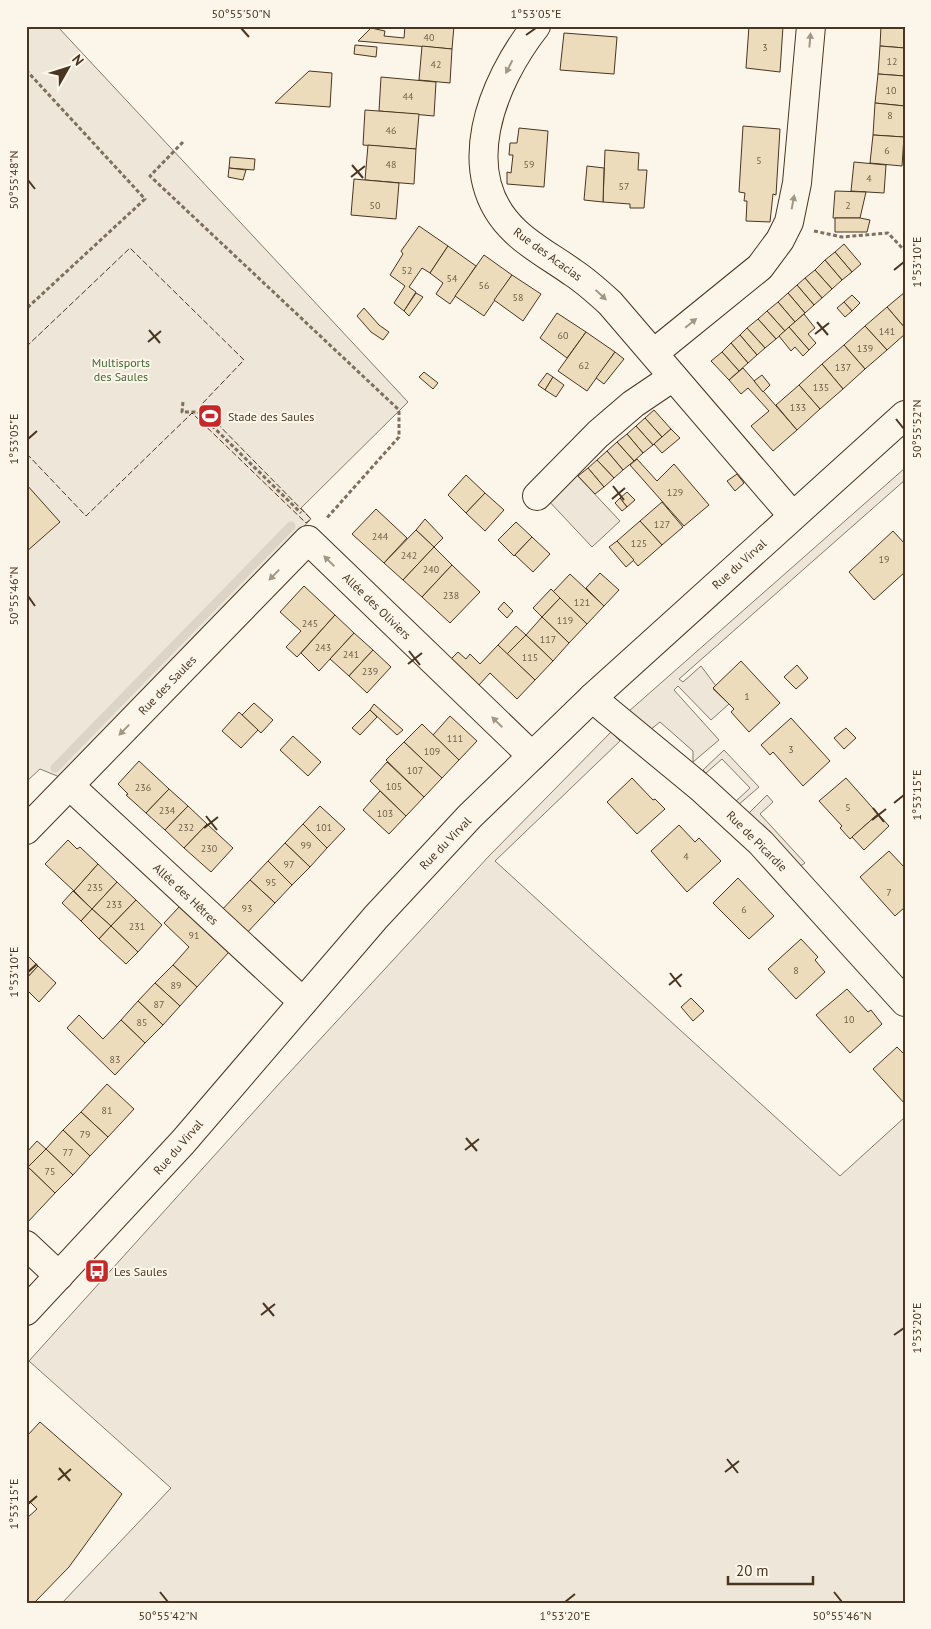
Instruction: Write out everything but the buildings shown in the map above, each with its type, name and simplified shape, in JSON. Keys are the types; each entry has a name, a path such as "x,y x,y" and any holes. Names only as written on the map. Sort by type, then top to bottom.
{"street":[{"name":"Rue des Acacias","path":"536,26 514,57 495,97 488,120 483,146 483,162 486,182 492,200 503,218 516,232 586,282 610,303 792,515"},
{"path":"654,354 760,267 780,240 792,209 797,183 811,26"},
{"path":"537,496 598,434 633,404 674,376"},
{"name":"Rue du Virval","path":"26,1311 184,1142 376,917 438,850 592,698 792,515 905,415"},
{"name":"Allée des Oliviers","path":"312,535 532,756"},
{"name":"Rue des Saules","path":"26,830 312,535"},
{"name":"Rue de Picardie","path":"592,698 672,763 761,843 905,1002"},
{"name":"Allée des Hêtres","path":"70,786 303,1002"},
{"path":"26,1245 59,1276"}],"path":[{"path":"26,70 145,199 26,309"},
{"path":"183,142 150,176 399,410 399,437 312,535"},
{"path":"786,226 842,236 888,233 905,251"},
{"path":"183,402 182,412 198,412 309,521 312,535"}],"green space":[{"name":"Stade des Saules","path":"26,26 57,26 408,402 301,508 311,519 62,778 40,769 26,782"},
{"path":"905,468 905,480 679,679 683,682 701,666 716,686 713,689 729,704 711,720 678,686 674,690 719,740 693,762 693,751 660,722 650,730 628,712"},
{"path":"574,472 620,521 592,547 546,498"},
{"path":"611,732 620,741 495,861 840,1176 905,1117 905,1603 62,1603 171,1488 29,1361 277,1086 489,856"},
{"path":"724,750 759,787 737,806 734,803 750,788 722,759 706,773 703,770"},
{"path":"767,795 773,802 760,814 805,863 799,867 748,814"}],"waterway":[{"path":"55,768 291,526"}],"fence":[{"path":"26,347 130,248 244,360 200,406 311,519 306,523 192,413 86,516 26,453"}],"place":[{"name":"Stade des Saules","path":"210,416"},
{"name":"Les Saules","path":"97,1271"}],"park label":[{"name":"Multisports des Saules","path":"121,369"}]}
